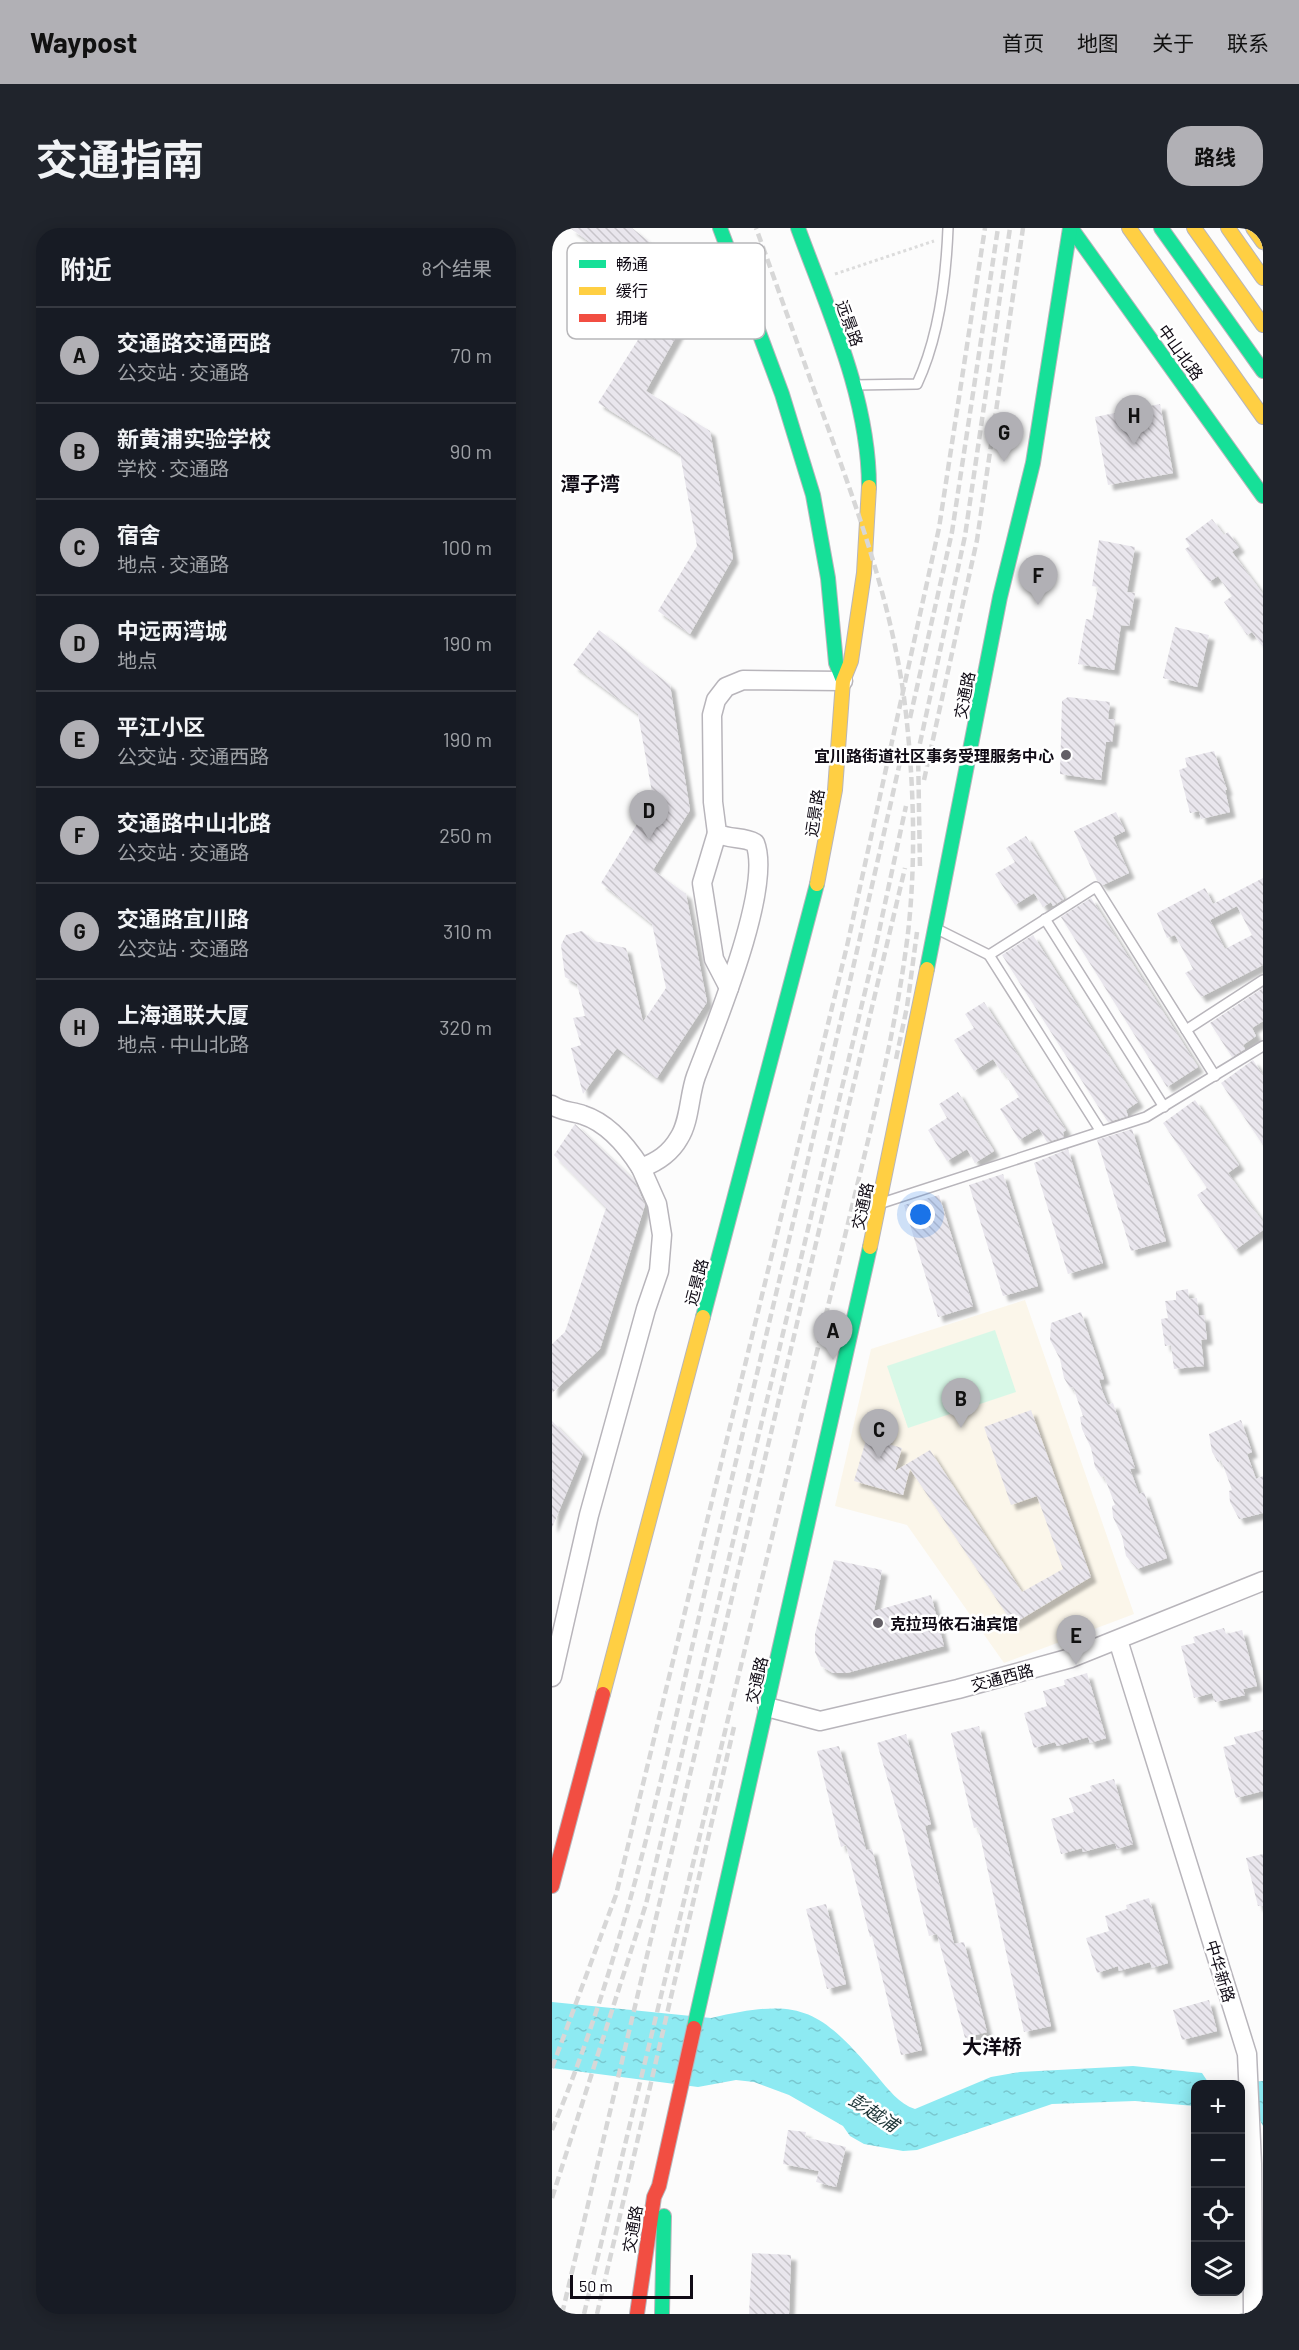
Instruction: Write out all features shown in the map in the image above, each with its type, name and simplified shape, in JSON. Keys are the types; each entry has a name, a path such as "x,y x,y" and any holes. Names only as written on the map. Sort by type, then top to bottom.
{"main road":[{"name":"远景路","path":"720,228 725,243"},
{"name":"远景路","path":"552,1886 819,876 835,790 843,681 851,662 869,519 867,465 852,385 798,228"},
{"name":"中山北路","path":"1070,228 1263,496"},
{"name":"交通路","path":"637,2314 654,2197 659,2186 880,1204 1000,597 1033,463 1070,228"},
{"name":"中山北路","path":"1130,228 1263,417"},
{"path":"1161,228 1263,371"},
{"path":"1194,228 1263,326"},
{"path":"1228,228 1263,278"},
{"path":"1253,228 1263,242"},
{"name":"远景路","path":"760,339 793,430 813,495 827,562 836,663 843,681"},
{"name":"交通路","path":"659,2186 664,2200 662,2314"}],"street":[{"path":"729,988 714,959 702,883 717,833 713,802 712,715 716,700 726,687 743,680 843,681"},
{"path":"641,1168 657,1162 672,1149 681,1135 690,1094 729,988 755,894 759,853 756,843 747,839 724,837 717,833"},
{"path":"552,1105 560,1110 582,1114 601,1123 633,1156 657,1204 662,1235 659,1271 646,1309 589,1515 552,1677"},
{"name":"交通西路","path":"767,1707 820,1720 1036,1668 1118,1640 1263,1581"},
{"name":"中华新路","path":"1118,1640 1247,2054 1250,2073 1253,2314"}],"lane":[{"path":"852,385 916,384 925,366 946,273 948,232"},
{"path":"989,955 1096,887 1215,1076"},
{"path":"1045,919 1164,1107"},
{"path":"934,927 989,955 1100,1130"},
{"path":"1186,1030 1263,980"},
{"path":"880,1204 1100,1130 1146,1117 1263,1046"}],"path":[{"path":"817,280 948,232"}],"shaded area":[{"path":"1025,1300 1134,1614 1004,1663 907,1525 835,1506 871,1349"}],"green space":[{"path":"995,1330 1016,1392 908,1428 887,1366"}],"water":[{"name":"彭越浦","path":"552,2002 711,2018 767,2009 788,2009 806,2014 823,2022 839,2035 894,2096 915,2109 991,2077 1020,2072 1133,2066 1202,2073 1207,2080 1191,2080 1191,2106 1135,2101 1052,2104 917,2150 903,2151 864,2144 850,2136 843,2126 789,2095 754,2082 736,2080 698,2087 552,2068"},
{"path":"1263,2081 1263,2126 1257,2115 1245,2114 1245,2082"}],"building":[{"path":"570,228 632,228 651,243 591,243"},
{"path":"638,339 675,339 646,391 710,431 733,558 690,634 658,611 697,546 680,454 598,403"},
{"path":"1160,404 1173,473 1108,485 1095,417"},
{"path":"1212,519 1224,535 1228,532 1239,547 1232,552 1263,594 1263,647 1252,632 1247,635 1224,602 1232,596 1218,576 1209,582 1185,549 1190,546 1185,539"},
{"path":"1099,540 1135,547 1127,592 1135,593 1129,626 1121,625 1114,670 1078,664 1086,619 1092,620 1098,587 1092,586"},
{"path":"1175,627 1209,635 1197,687 1163,678"},
{"path":"599,630 670,685 690,810 653,870 686,894 707,1002 657,1078 617,1048 583,1094 571,1048 581,1045 573,1018 585,1016 577,984 565,977 561,945 566,935 582,931 594,941 626,948 643,1022 666,988 652,924 601,883 653,798 638,714 573,665"},
{"path":"1068,697 1110,702 1108,719 1115,719 1112,742 1106,742 1101,780 1060,774 1062,701"},
{"path":"1214,751 1227,790 1225,790 1230,812 1201,819 1199,811 1190,813 1179,770 1187,767 1185,758"},
{"path":"1116,812 1125,831 1113,837 1129,873 1103,885 1097,880 1074,831"},
{"path":"1026,836 1064,899 1053,906 1051,902 1043,907 1034,893 1015,905 995,874 1015,862 1006,848"},
{"path":"1263,878 1263,965 1201,997 1185,973 1193,969 1175,935 1167,938 1157,913 1205,888 1213,904","holes":["1237,906 1252,935 1225,949 1210,920"]},
{"path":"1091,898 1198,1067 1167,1087 1061,917"},
{"path":"1033,935 1138,1102 1126,1110 1128,1116 1108,1122 1002,955"},
{"path":"1263,988 1263,1021 1252,1028 1256,1036 1243,1045 1245,1049 1232,1057 1210,1023"},
{"path":"984,1002 1066,1130 1063,1132 1064,1137 1047,1142 1039,1128 1019,1140 1000,1109 1019,1097 1004,1072 1002,1073 993,1059 974,1071 954,1040 974,1028 965,1014"},
{"path":"1253,1060 1263,1075 1263,1145 1221,1083"},
{"path":"958,1092 994,1151 975,1163 967,1149 947,1161 928,1130 947,1118 939,1104"},
{"path":"1195,1100 1239,1165 1228,1173 1263,1222 1263,1230 1235,1250 1197,1195 1207,1188 1163,1123"},
{"path":"575,1124 634,1180 645,1205 600,1349 552,1393 552,1344 565,1332 606,1208 554,1155"},
{"path":"1132,1129 1166,1241 1131,1251 1097,1140"},
{"path":"1068,1149 1103,1263 1068,1274 1034,1163"},
{"path":"1003,1174 1038,1286 1003,1296 969,1185"},
{"path":"939,1195 973,1306 938,1317 904,1205"},
{"path":"1188,1289 1189,1299 1197,1298 1199,1316 1204,1315 1207,1339 1201,1340 1204,1366 1174,1369 1171,1345 1165,1346 1161,1319 1168,1318 1165,1301 1176,1300 1176,1291"},
{"path":"1081,1312 1104,1379 1099,1380 1103,1393 1108,1405 1113,1403 1135,1468 1130,1469 1139,1494 1144,1492 1167,1558 1137,1569 1126,1556 1122,1536 1113,1517 1112,1506 1115,1505 1104,1476 1101,1477 1095,1467 1091,1448 1082,1429 1080,1417 1083,1416 1073,1387 1070,1388 1064,1378 1060,1359 1050,1340 1051,1323"},
{"path":"1031,1410 1091,1577 1013,1624 910,1469 903,1495 854,1481 869,1430 887,1435 885,1443 902,1448 895,1471 930,1450 1022,1592 1063,1569 1037,1496 1011,1505 984,1427"},
{"path":"1241,1420 1252,1452 1247,1454 1256,1479 1263,1476 1263,1513 1239,1519 1230,1502 1229,1491 1232,1490 1221,1460 1218,1462 1212,1452 1209,1434"},
{"path":"552,1421 583,1453 552,1528"},
{"name":"克拉玛依石油宾馆","path":"834,1560 882,1570 874,1611 931,1595 944,1646 847,1673 833,1673 821,1666 815,1652 815,1634"},
{"path":"1224,1628 1226,1634 1242,1630 1257,1686 1243,1689 1245,1695 1215,1702 1212,1693 1194,1698 1181,1646 1195,1643 1193,1637"},
{"path":"1087,1673 1106,1738 1090,1743 1088,1737 1057,1746 1055,1742 1034,1748 1024,1713 1047,1706 1043,1691 1065,1685 1064,1680"},
{"path":"979,1726 1051,2026 1024,2032 978,1827 974,1828 951,1733"},
{"path":"1263,1730 1263,1791 1236,1798 1223,1747 1236,1744 1234,1737"},
{"path":"906,1734 931,1824 925,1826 954,1944 964,1942 987,2032 965,2038 937,1934 929,1936 903,1832 877,1743"},
{"path":"839,1746 866,1850 872,1849 922,2050 901,2055 872,1936 870,1937 846,1845 841,1847 817,1751"},
{"path":"1114,1779 1133,1844 1117,1849 1115,1843 1083,1852 1082,1848 1061,1854 1051,1819 1074,1812 1069,1798 1092,1791 1090,1786"},
{"path":"1263,1854 1263,1906 1258,1906 1246,1858"},
{"path":"1149,1898 1168,1963 1152,1968 1150,1962 1119,1971 1118,1966 1097,1973 1086,1938 1109,1931 1105,1916 1127,1909 1126,1905"},
{"path":"826,1904 846,1984 827,1989 806,1909"},
{"path":"1209,2000 1217,2031 1182,2040 1173,2010"},
{"path":"788,2130 806,2132 805,2137 846,2147 836,2187 816,2182 819,2171 783,2164"},
{"path":"752,2253 791,2255 789,2314 749,2314"}],"railway":[{"path":"756,228 761,243"},
{"path":"552,2068 616,1895 847,946 939,528 985,228"},
{"path":"910,718 952,532 998,228"},
{"path":"917,757 965,536 1010,228"},
{"path":"924,780 977,540 1023,228"},
{"path":"584,2314 872,1122 895,1015 911,906 913,851 911,769 906,714 894,640 875,568 852,496 765,253"},
{"path":"552,2130 604,1988 645,1843 835,1046 904,744"},
{"path":"918,749 920,869"},
{"path":"552,2198 646,1904 875,950 906,806"},
{"path":"562,2314 905,868"},
{"path":"896,1059 907,1007 917,932"},
{"path":"597,2314 734,1727"}],"traffic: fast":[{"path":"720,228 726,243"},
{"path":"798,228 845,355 862,421 869,487"},
{"path":"927,969 1000,597 1033,463 1070,228"},
{"path":"1071,228 1263,496"},
{"path":"1161,228 1263,371"},
{"path":"761,339 782,394 813,495 828,578 836,663 842,678"},
{"path":"703,1317 817,884"},
{"path":"694,2028 870,1247"},
{"path":"662,2314 664,2216"}],"traffic: slow":[{"path":"1129,228 1263,417"},
{"path":"1194,228 1263,325"},
{"path":"1228,228 1263,278"},
{"path":"1253,228 1263,242"},
{"path":"817,884 835,790 843,681 851,661 864,573 869,487"},
{"path":"870,1247 927,969"},
{"path":"603,1694 703,1317"}],"traffic: jam":[{"path":"552,1886 603,1694"},
{"path":"637,2314 654,2197 659,2186 694,2028"}],"place":[{"name":"上海通联大厦","path":"1134,445"},
{"name":"交通路宜川路","path":"1004,462"},
{"name":"交通路中山北路","path":"1038,605"},
{"name":"宜川路街道社区事务受理服务中心","path":"1066,755"},
{"name":"中远两湾城","path":"649,840"},
{"name":"交通路交通西路","path":"833,1360"},
{"name":"新黄浦实验学校","path":"961,1428"},
{"name":"宿舍","path":"879,1459"},
{"name":"克拉玛依石油宾馆","path":"878,1623"},
{"name":"平江小区","path":"1076,1665"}],"district":[{"name":"潭子湾","path":"590,483"},
{"name":"大洋桥","path":"992,2046"}]}
